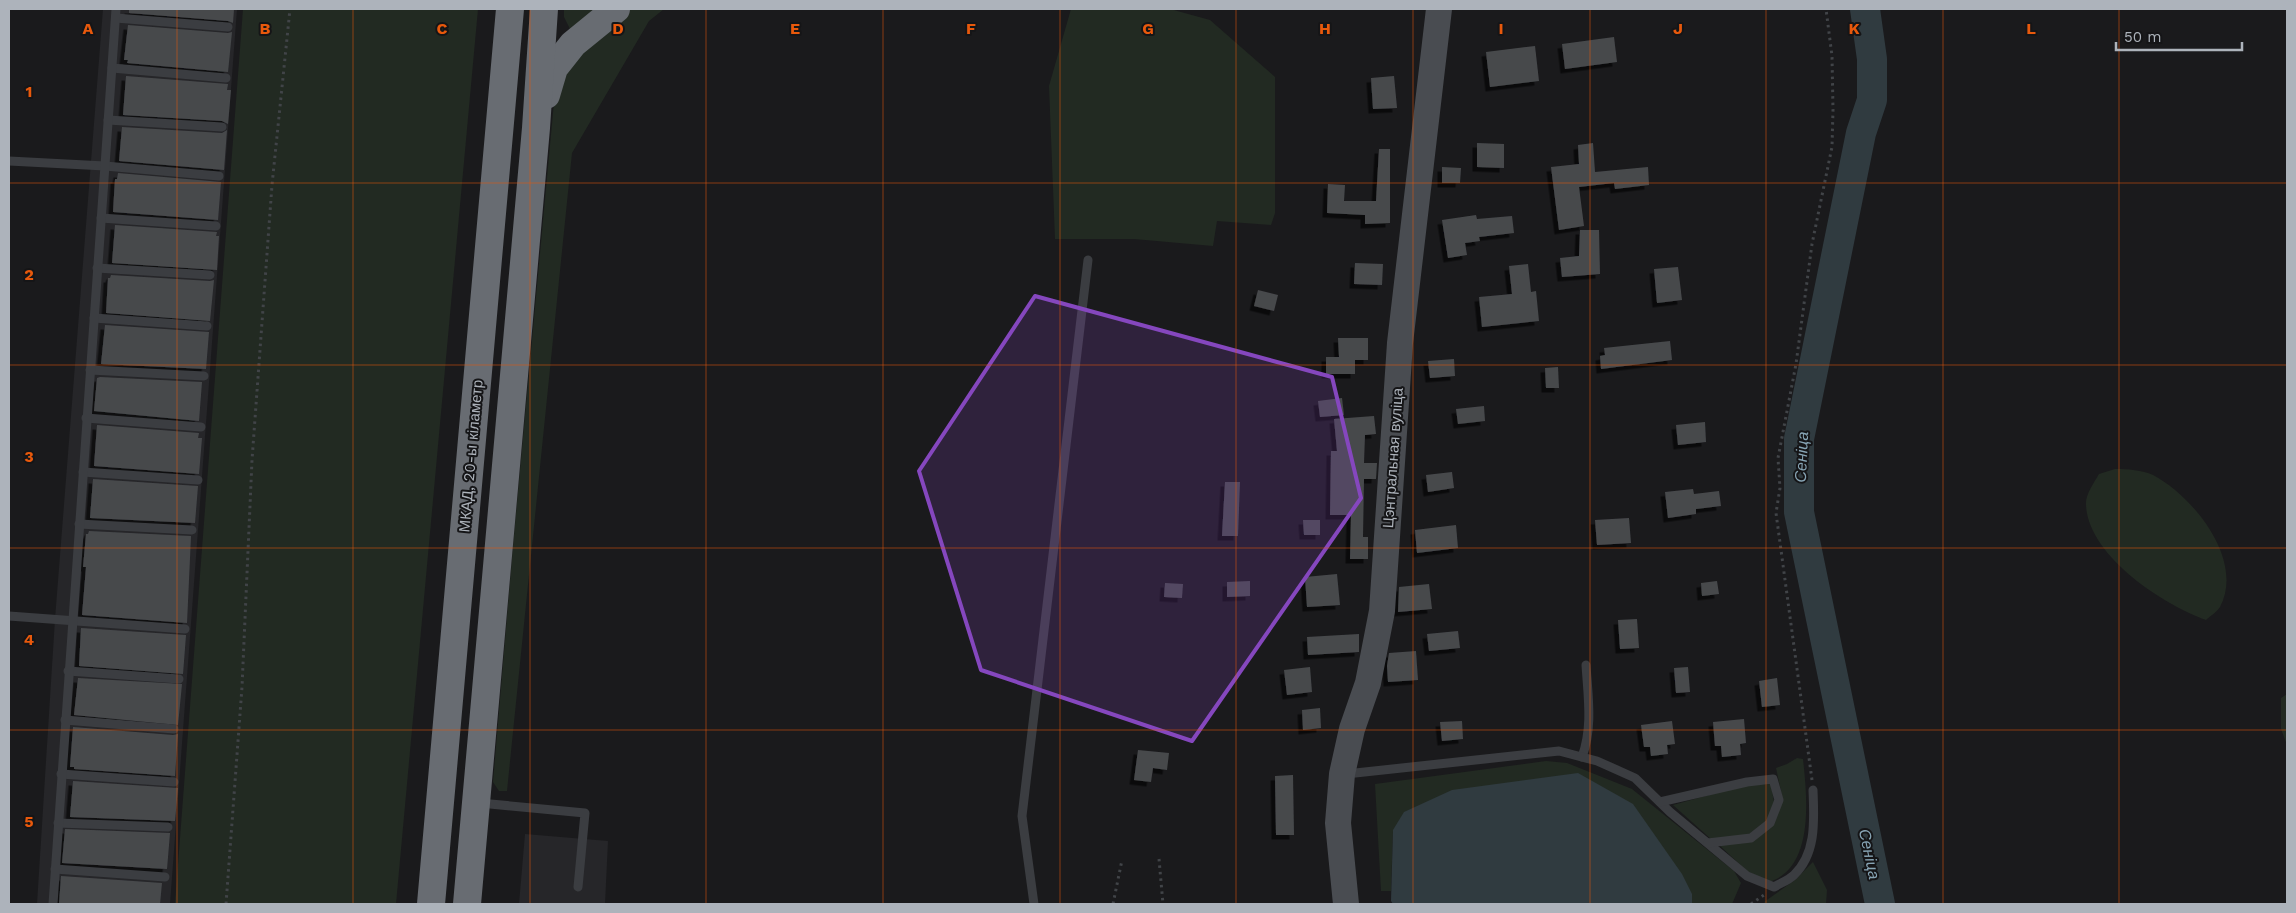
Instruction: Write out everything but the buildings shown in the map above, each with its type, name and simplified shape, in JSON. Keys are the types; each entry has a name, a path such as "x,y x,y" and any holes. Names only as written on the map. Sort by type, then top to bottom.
{"highway":[{"name":"МКАД, 20-ы кіламетр","path":"432,904 510,9"},
{"path":"466,904 536,128 544,9"},
{"path":"536,128 554,68 573,44 616,9"}],"street":[{"name":"Цэнтральная вуліца","path":"1346,904 1338,823 1342,774 1352,729 1368,683 1382,611 1400,344 1439,9"}],"lane":[{"path":"53,904 82,472 116,13 228,27"},
{"path":"112,68 226,78"},
{"path":"108,120 222,127"},
{"path":"9,161 105,166 219,176"},
{"path":"101,218 216,226"},
{"path":"1034,904 1022,816 1088,260"},
{"path":"98,268 210,275"},
{"path":"94,318 207,326"},
{"path":"90,370 204,376"},
{"path":"86,418 201,427"},
{"path":"82,472 198,480"},
{"path":"79,524 192,530"},
{"path":"9,616 72,619 184,629"},
{"path":"1582,757 1588,741 1590,719 1586,666"},
{"path":"68,671 178,679"},
{"path":"65,720 174,729"},
{"path":"1342,774 1559,751 1582,757 1597,761 1635,778 1746,876 1774,887 1794,875 1808,856 1814,826 1814,790"},
{"path":"62,774 174,782"},
{"path":"1660,802 1747,782 1773,779 1779,800 1770,823 1751,838 1708,843"},
{"path":"474,803 585,813 578,887"},
{"path":"58,823 168,827"},
{"path":"55,869 165,877"}],"path":[{"path":"226,904 242,687 253,440 272,185 290,9"},
{"path":"1814,790 1776,513 1780,488 1778,458 1796,364 1812,244 1832,146 1834,110 1832,56 1826,9"},
{"path":"1159,859 1163,904"},
{"path":"1113,904 1122,860"}],"highlighted area":[{"path":"1035,296 1332,377 1361,498 1192,741 981,670 919,471"}],"shaded area":[{"path":"103,9 237,9 170,904 37,904 55,619"},
{"path":"243,9 478,9 396,904 175,904"},
{"path":"564,9 606,9 582,30 570,29 564,17"},
{"path":"626,9 664,9 649,21 572,153 507,791 499,791 493,782 554,102 563,72"},
{"path":"1071,9 1170,9 1210,20 1275,77 1275,213 1271,225 1217,221 1213,246 1134,239 1055,239 1049,86"},
{"path":"2115,469 2144,472 2153,475 2184,498 2211,531 2220,550 2226,570 2226,589 2220,607 2206,620 2170,603 2150,590 2114,560 2100,542 2090,524 2086,501 2090,489 2099,474"},
{"path":"2287,694 2287,745 2281,729 2281,698"},
{"path":"1797,758 1803,759 1806,792 1805,829 1801,847 1794,862 1784,874 1769,882 1747,871 1718,844 1771,827 1782,796 1776,768"},
{"path":"1546,761 1567,763 1632,789 1734,871 1741,883 1732,904 1692,904 1692,894 1393,831 1391,891 1381,891 1375,784"},
{"path":"1578,773 1633,804 1682,874 1692,894 1692,904 1393,904 1391,901 1393,830 1404,812 1452,790"},
{"path":"1771,784 1774,802 1767,820 1748,835 1711,839 1673,805 1745,785"},
{"path":"525,834 608,841 605,904 519,904"},
{"path":"1813,862 1827,890 1826,904 1766,904 1764,902 1795,880"}],"waterway":[{"name":"Сеніца","path":"1865,9 1872,59 1872,100 1861,133 1799,439 1799,512 1880,904"}]}
